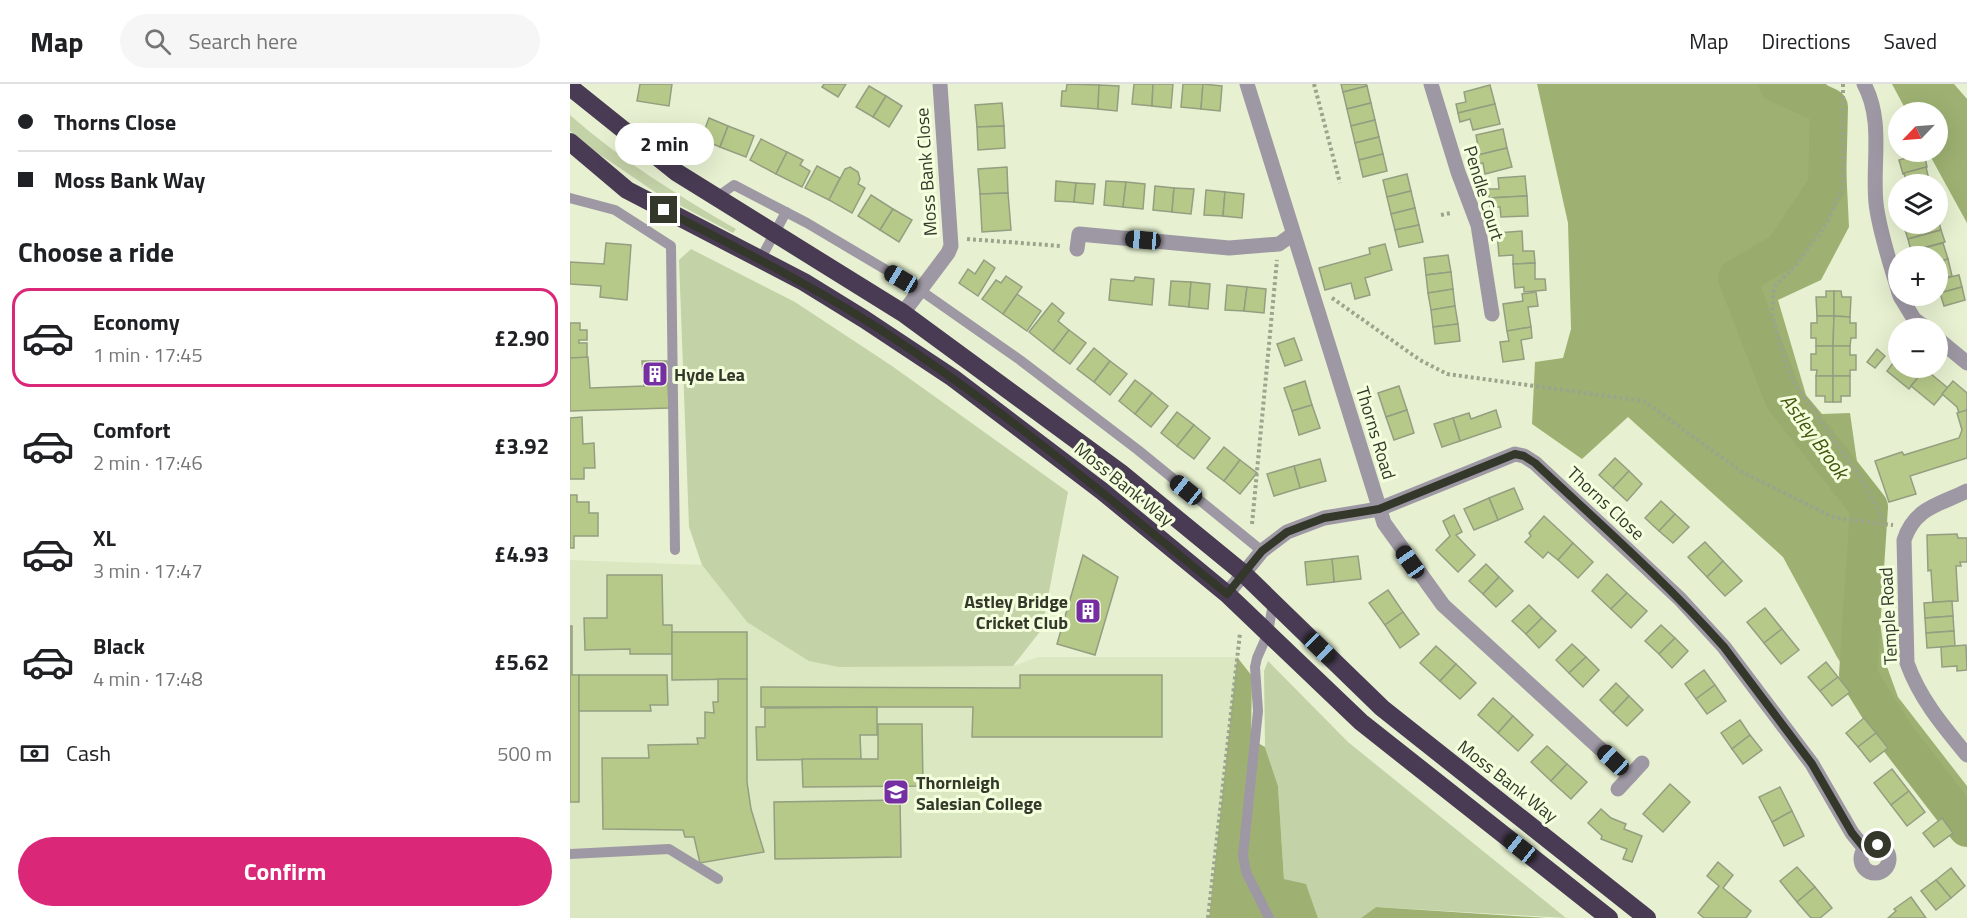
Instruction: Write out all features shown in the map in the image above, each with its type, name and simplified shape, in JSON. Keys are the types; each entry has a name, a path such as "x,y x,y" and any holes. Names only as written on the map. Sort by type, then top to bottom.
{"highway":[{"name":"Moss Bank Way","path":"570,87 676,172 903,313 1121,473 1243,573 1382,708 1647,918"},
{"name":"Moss Bank Way","path":"570,142 627,190 804,282 953,378 1102,491 1227,594 1361,722 1609,918"}],"street":[{"name":"Moss Bank Close","path":"903,313 948,253 951,237 940,84"},
{"name":"Thorns Road","path":"1247,84 1387,529 1443,605 1630,776"},
{"name":"Pendle Court","path":"1431,84 1458,172 1478,225 1492,315"},
{"path":"1864,84 1870,94 1876,118 1876,205 1888,251"},
{"path":"1077,249 1079,234 1229,248 1279,244 1293,234"},
{"path":"1948,347 1967,363"},
{"name":"Thorns Close","path":"1227,594 1243,573 1256,547 1287,532 1324,518 1379,509 1515,454 1524,456 1535,463 1680,598 1724,647 1812,764 1852,833 1865,849"},
{"name":"Temple Road","path":"1966,493 1926,510 1915,518 1904,540 1907,663 1912,678 1928,707 1967,755"},
{"path":"1618,789 1642,763"}],"lane":[{"name":"Moss Bank Way","path":"717,197 734,185 786,212 920,290 1020,360 1138,450 1256,547"},
{"path":"570,198 615,210 671,246 675,550"},
{"path":"760,260 786,212"},
{"path":"1269,918 1246,872 1243,855 1258,711 1255,667 1268,633 1274,603"},
{"path":"570,854 669,849 718,879"}],"path":[{"path":"1314,84 1340,183"},
{"path":"1310,283 1420,360 1447,374 1644,401 1742,472 1834,518 1886,523 1860,477 1795,384 1785,363 1772,314 1774,287 1797,264 1827,223 1843,186 1843,84"},
{"path":"1441,216 1452,213"},
{"path":"951,237 1077,249"},
{"path":"1256,547 1279,244"},
{"path":"1208,918 1240,634 1250,616"}],"shaded area":[{"path":"570,115 650,176 736,229 733,233 658,194 596,152 570,131"},
{"path":"691,249 795,302 892,366 1068,492 1042,629 1013,666 839,667 809,661 747,622 702,565 689,527 679,260"},
{"name":"Thornleigh Salesian College","path":"570,560 702,565 747,622 1013,666 1038,657 1237,657 1209,918 570,918"},
{"path":"1268,661 1348,742 1566,918 1376,907 1361,918 1318,918 1306,885 1284,879 1278,786 1265,747 1264,671"}],"green space":[{"path":"1537,84 1826,84 1843,103 1849,227 1821,280 1778,300 1806,395 1822,414 1850,413 1886,664 1898,697 1967,786 1967,842 1894,746 1837,657 1783,557 1628,417 1582,459 1532,424 1535,362 1563,358 1571,329 1568,223"},
{"path":"1892,84 1954,84 1967,99 1967,223 1948,188 1948,174 1940,174 1933,162 1948,162 1948,102 1902,102"},
{"path":"1237,657 1252,676 1251,739 1265,747 1278,786 1284,879 1306,884 1318,918 1209,918"},
{"path":"1376,907 1547,918 1361,918"}],"building":[{"path":"640,84 672,84 669,106 637,101"},
{"path":"824,84 846,84 838,97 822,87"},
{"path":"1067,84 1099,85 1098,109 1061,106 1062,91 1066,91"},
{"path":"1134,84 1153,84 1152,106 1132,104"},
{"path":"1153,84 1173,84 1171,108 1152,106"},
{"path":"1183,84 1203,84 1201,109 1181,107"},
{"path":"1203,84 1222,86 1220,111 1201,109"},
{"path":"1341,84 1366,84 1367,86 1343,92"},
{"path":"1099,85 1119,86 1117,111 1098,109"},
{"path":"1490,85 1495,104 1458,113 1456,104 1466,102 1464,92"},
{"path":"869,86 886,96 873,117 856,107"},
{"path":"1367,86 1371,103 1347,109 1343,92"},
{"path":"886,96 902,106 889,127 873,117"},
{"path":"1002,103 1004,126 977,127 975,105"},
{"path":"1371,103 1375,120 1351,126 1347,109"},
{"path":"1495,104 1500,124 1473,130 1470,119 1460,122 1458,113"},
{"path":"709,118 728,126 720,147 701,139"},
{"path":"1375,120 1379,137 1355,143 1351,126"},
{"path":"728,126 754,136 746,157 720,147"},
{"path":"1004,126 1005,148 978,150 977,127"},
{"path":"1503,129 1507,148 1470,157 1468,148 1478,146 1476,135"},
{"path":"1379,137 1383,154 1359,160 1355,143"},
{"path":"761,139 787,152 776,174 750,160"},
{"path":"1507,148 1512,167 1485,174 1483,163 1472,166 1470,157"},
{"path":"787,152 803,160 800,165 810,171 802,187 776,174"},
{"path":"1383,154 1387,171 1363,177 1359,160"},
{"path":"1900,162 1926,162 1927,167 1903,174"},
{"path":"817,166 840,178 829,200 805,188"},
{"path":"850,167 858,172 860,179 858,184 865,188 852,213 829,200 845,169"},
{"path":"1007,167 1008,193 980,194 978,169"},
{"path":"1926,167 1928,174 1904,174"},
{"path":"1407,174 1411,191 1387,197 1383,180"},
{"path":"1525,176 1527,196 1489,198 1488,189 1499,189 1498,178"},
{"path":"1056,181 1076,183 1074,202 1055,201"},
{"path":"1106,181 1126,182 1123,207 1104,205"},
{"path":"1126,182 1145,184 1143,209 1123,207"},
{"path":"1076,183 1095,184 1093,204 1074,202"},
{"path":"1155,186 1174,188 1172,212 1153,210"},
{"path":"1174,188 1194,189 1191,214 1172,212"},
{"path":"1206,190 1225,192 1223,216 1204,215"},
{"path":"1411,191 1415,208 1391,214 1387,197"},
{"path":"1225,192 1244,194 1242,218 1223,216"},
{"path":"1008,193 1011,230 982,232 980,194"},
{"path":"871,195 893,209 880,230 858,216"},
{"path":"1527,196 1528,216 1501,217 1500,207 1490,207 1489,198"},
{"path":"1415,208 1419,225 1395,230 1391,214"},
{"path":"893,209 912,220 899,242 880,230"},
{"path":"1419,225 1423,242 1399,247 1395,230"},
{"path":"1522,231 1523,251 1534,251 1535,263 1513,264 1513,255 1499,256 1497,233"},
{"path":"1906,234 1926,234 1908,239"},
{"path":"1926,234 1942,234 1945,242 1930,246 1910,246 1908,239"},
{"path":"606,243 631,245 627,300 600,297 601,286 570,284 570,262 604,264"},
{"path":"1385,244 1392,270 1365,278 1370,295 1355,299 1351,283 1325,290 1319,268 1370,254 1369,248"},
{"path":"1448,255 1451,272 1426,275 1424,258"},
{"path":"1948,259 1952,276 1948,277"},
{"path":"984,260 995,268 978,296 959,283 968,269 975,274"},
{"path":"1535,263 1535,279 1545,279 1546,290 1524,292 1524,287 1515,288 1513,264"},
{"path":"1451,272 1453,289 1428,293 1426,275"},
{"path":"1959,275 1962,287 1948,291 1948,278"},
{"path":"1006,276 1022,287 1003,314 982,299 996,280 1001,283"},
{"path":"1135,277 1154,279 1152,305 1109,300 1111,279 1134,281"},
{"path":"1171,281 1191,282 1189,307 1169,305"},
{"path":"1191,282 1210,284 1208,309 1189,307"},
{"path":"1227,285 1247,287 1244,311 1225,310"},
{"path":"1247,287 1266,289 1264,313 1244,311"},
{"path":"1962,287 1965,300 1948,305 1948,291"},
{"path":"1453,289 1455,306 1431,310 1428,293"},
{"path":"1826,291 1834,291 1834,316 1817,316 1816,297 1826,297"},
{"path":"1834,291 1841,291 1842,297 1851,297 1850,317 1834,316"},
{"path":"1536,292 1538,306 1528,307 1531,327 1507,331 1503,304 1523,301 1522,294"},
{"path":"1017,294 1041,311 1027,331 1003,314"},
{"path":"1052,303 1064,313 1058,321 1069,330 1053,351 1029,332"},
{"path":"1455,306 1458,324 1433,327 1431,310"},
{"path":"1817,316 1834,316 1833,346 1816,346 1816,338 1811,338 1811,323 1817,323"},
{"path":"1834,316 1850,317 1850,323 1856,323 1856,338 1851,338 1850,346 1833,346"},
{"path":"570,323 580,323 580,330 587,330 587,340 579,340 579,343 587,343 587,358 570,358"},
{"path":"1458,324 1460,341 1435,344 1433,327"},
{"path":"1531,327 1532,338 1521,340 1524,359 1503,362 1500,342 1509,341 1507,331"},
{"path":"1069,330 1086,343 1070,364 1053,351"},
{"path":"1294,338 1302,360 1285,366 1277,344"},
{"path":"1816,346 1833,346 1833,376 1816,376 1817,370 1811,370 1811,354 1816,354"},
{"path":"1833,346 1850,346 1850,355 1856,355 1856,370 1850,370 1850,376 1833,376"},
{"path":"1094,348 1110,361 1094,382 1077,369"},
{"path":"1877,349 1885,356 1875,368 1867,362"},
{"name":"Hyde Lea","path":"588,357 590,388 644,386 642,361 667,361 669,408 570,411 570,358"},
{"path":"1110,361 1127,374 1110,395 1094,382"},
{"path":"1816,376 1833,376 1833,402 1825,402 1825,396 1816,396"},
{"path":"1833,376 1850,376 1850,396 1841,396 1841,402 1833,402"},
{"path":"1896,378 1918,378 1909,389"},
{"path":"1918,378 1936,378 1948,388 1934,405 1911,386"},
{"path":"1135,380 1152,393 1135,414 1119,401"},
{"path":"1305,381 1312,405 1292,411 1284,388"},
{"path":"1953,381 1967,393 1967,410 1959,413 1957,407 1942,394"},
{"path":"1399,386 1407,410 1386,417 1378,393"},
{"path":"1152,393 1168,406 1151,427 1135,414"},
{"path":"1312,405 1320,428 1299,435 1292,411"},
{"path":"1407,410 1414,433 1394,440 1386,417"},
{"path":"1496,410 1501,427 1460,441 1453,418 1469,413 1471,419"},
{"path":"1967,410 1967,458 1910,476 1916,494 1889,502 1875,461 1902,452 1904,455 1959,438 1962,430 1957,413"},
{"path":"1177,412 1194,425 1177,446 1161,433"},
{"path":"582,417 583,444 594,443 595,468 584,468 584,479 570,479 570,418"},
{"path":"1453,418 1460,441 1442,447 1434,424"},
{"path":"1194,425 1210,438 1194,459 1177,446"},
{"path":"1224,447 1240,460 1224,481 1207,468"},
{"path":"1615,458 1629,471 1613,488 1599,475"},
{"path":"1320,459 1326,481 1300,488 1294,466"},
{"path":"1240,460 1257,473 1240,494 1224,481"},
{"path":"1294,466 1300,488 1274,496 1267,474"},
{"path":"1629,471 1642,484 1627,501 1613,488"},
{"path":"1514,488 1523,509 1498,520 1489,498"},
{"path":"570,495 577,495 577,502 589,502 589,513 598,513 598,536 574,536 574,548 570,548"},
{"path":"1489,498 1498,520 1474,530 1464,509"},
{"path":"1661,501 1675,514 1659,531 1645,518"},
{"path":"1675,514 1689,527 1673,543 1659,531"},
{"path":"1454,515 1462,532 1456,535 1475,555 1458,572 1436,550 1450,536 1443,521"},
{"path":"1544,516 1573,543 1558,560 1548,552 1543,558 1525,542 1531,536 1529,533"},
{"path":"1957,534 1958,538 1967,538 1967,562 1960,562 1961,566 1956,566 1958,601 1933,602 1931,570 1928,571 1927,535"},
{"path":"1705,542 1723,561 1707,577 1688,557"},
{"path":"1573,543 1593,562 1578,578 1558,560"},
{"name":"Astley Bridge Cricket Club","path":"1083,555 1118,577 1095,655 1057,644"},
{"path":"1358,556 1361,579 1334,582 1332,559"},
{"path":"1332,559 1334,582 1307,585 1305,562"},
{"path":"1723,561 1742,581 1725,596 1707,577"},
{"path":"1486,564 1499,577 1483,594 1469,581"},
{"path":"1607,574 1627,593 1611,609 1592,591"},
{"path":"607,575 662,575 663,625 672,625 672,654 630,654 630,649 585,650 584,618 607,618"},
{"path":"1499,577 1513,591 1496,607 1483,594"},
{"path":"1388,590 1403,612 1385,625 1369,603"},
{"path":"1627,593 1647,611 1631,628 1611,609"},
{"path":"1952,601 1953,616 1925,618 1924,603"},
{"path":"1529,605 1542,618 1526,634 1512,621"},
{"path":"1765,608 1782,629 1764,643 1747,622"},
{"path":"1403,612 1419,634 1400,648 1385,625"},
{"path":"1953,616 1954,631 1926,633 1925,618"},
{"path":"1542,618 1556,631 1539,648 1526,634"},
{"path":"1661,625 1675,638 1659,654 1645,641"},
{"path":"570,626 572,626 572,675 579,675 579,802 570,802"},
{"path":"1782,629 1799,650 1781,664 1764,643"},
{"path":"1954,631 1955,646 1927,648 1926,633"},
{"path":"672,632 747,632 747,679 672,680"},
{"path":"1675,638 1688,651 1672,668 1659,654"},
{"path":"1572,644 1586,657 1569,673 1556,660"},
{"path":"1966,645 1967,670 1957,671 1957,666 1942,667 1941,647"},
{"path":"1436,646 1456,664 1440,681 1420,663"},
{"path":"1586,657 1599,670 1583,687 1569,673"},
{"path":"1826,662 1838,677 1820,691 1808,677"},
{"path":"1456,664 1476,683 1460,699 1440,681"},
{"path":"1704,670 1715,685 1696,699 1685,684"},
{"path":"579,675 667,675 668,705 650,705 651,711 579,711"},
{"path":"1020,675 1162,675 1162,737 972,737 973,707 761,707 761,687 1020,688"},
{"path":"1838,677 1850,692 1832,706 1820,691"},
{"path":"718,679 747,679 747,782 751,809 764,852 700,863 694,837 685,837 683,830 603,829 602,758 649,758 648,745 698,744 697,738 705,738 705,712 714,713 713,702 718,702"},
{"path":"1616,683 1629,696 1613,713 1600,700"},
{"path":"1715,685 1726,701 1707,714 1696,699"},
{"path":"1629,696 1643,710 1627,726 1613,713"},
{"path":"1493,698 1513,716 1498,733 1478,715"},
{"path":"877,707 877,735 860,735 861,759 757,760 756,727 765,727 765,708"},
{"path":"1513,716 1533,735 1518,751 1498,733"},
{"path":"1864,718 1876,733 1858,747 1846,733"},
{"path":"1740,720 1750,735 1732,749 1721,733"},
{"path":"878,724 922,724 923,786 803,787 802,759 878,759"},
{"path":"1876,733 1888,748 1870,762 1858,747"},
{"path":"1750,735 1762,750 1743,764 1732,749"},
{"path":"1547,746 1567,764 1551,781 1531,762"},
{"path":"1567,764 1587,782 1571,799 1551,781"},
{"path":"1892,769 1909,791 1891,805 1874,783"},
{"path":"1670,784 1690,802 1663,832 1643,814"},
{"path":"1780,787 1792,811 1772,822 1759,797"},
{"path":"1909,791 1925,812 1907,826 1891,805"},
{"path":"900,800 901,857 775,859 774,802"},
{"path":"1601,809 1611,818 1626,824 1624,829 1642,836 1632,862 1623,859 1627,849 1601,839 1602,836 1588,823"},
{"path":"1792,811 1804,836 1784,846 1772,822"},
{"path":"1942,818 1953,833 1934,847 1923,833"},
{"path":"1718,862 1733,875 1723,888 1751,911 1746,918 1704,918 1698,913 1719,886 1707,876"},
{"path":"1797,867 1815,887 1797,902 1780,881"},
{"path":"1951,868 1965,886 1951,898 1936,880"},
{"path":"1936,880 1951,898 1936,910 1921,891"},
{"path":"1815,887 1832,908 1820,918 1811,918 1797,902"},
{"path":"1911,897 1926,918 1888,918 1896,911 1894,909"}],"waterway":[{"name":"Astley Brook","path":"1778,84 1829,107 1827,186 1783,251 1737,278 1784,399 1869,507 1858,675 1896,736 1967,828"}],"place":[{"name":"Hyde Lea","path":"655,374"},
{"name":"Astley Bridge Cricket Club","path":"1088,611"},
{"name":"Thornleigh Salesian College","path":"896,792"}],"route":[{"path":"664,210 804,282 953,378 1102,491 1227,594 1262,551 1287,532 1324,518 1379,509 1515,454 1524,456 1535,463 1680,598 1724,647 1812,764 1852,833 1865,849 1878,845"}]}
